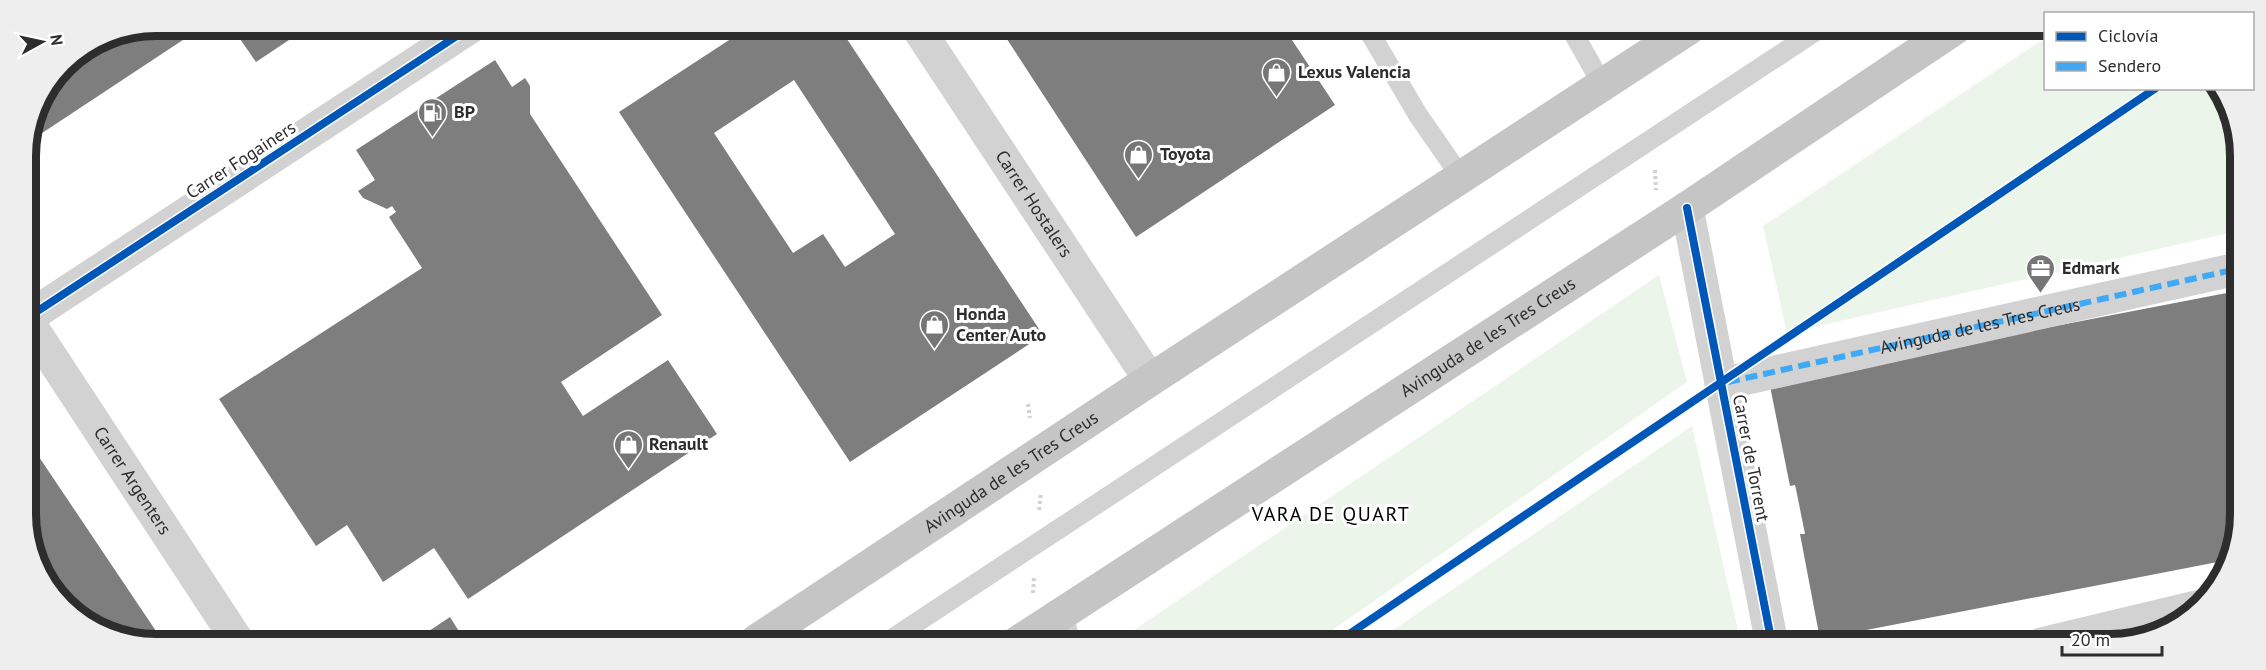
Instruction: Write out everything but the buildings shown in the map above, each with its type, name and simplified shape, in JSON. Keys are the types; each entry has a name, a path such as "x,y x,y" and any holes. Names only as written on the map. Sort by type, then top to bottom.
{"main road":[{"name":"Avinguda de les Tres Creus","path":"767,634 1150,380 1677,36"},
{"name":"Avinguda de les Tres Creus","path":"1044,634 1061,629 1944,36"}],"street":[{"name":"Carrer Fogainers","path":"36,313 457,36"},
{"name":"Carrer Hostalers","path":"923,36 1150,380"},
{"name":"Carrer de Torrent","path":"1687,208 1770,634"},
{"name":"Avinguda de les Tres Creus","path":"1721,384 2230,270"},
{"name":"Carrer Argenters","path":"36,333 233,634"},
{"path":"2083,634 2181,610"}],"lane":[{"path":"1372,36 1418,115 1461,177"},
{"path":"1575,36 1602,84"},
{"path":"899,634 1808,36"}],"shaded area":[{"path":"2044,39 2044,90 2210,90 2221,110 2228,132 2230,233 1787,333 1763,226"},
{"path":"1659,275 1687,382 1327,634 1128,634"},
{"path":"1692,426 1739,634 1387,634"}],"marked path":[{"path":"1728,382 2230,271"}],"cycle path":[{"path":"36,312 457,36"},
{"path":"1349,634 2153,90"},
{"path":"1687,208 1770,634"}],"place":[{"name":"Lexus Valencia","path":"1277,98"},
{"name":"BP","path":"433,138"},
{"name":"Toyota","path":"1139,180"},
{"name":"Edmark","path":"2041,294"},
{"name":"Honda Center Auto","path":"935,350"},
{"name":"Renault","path":"628,470"}],"district":[{"name":"VARA DE QUART","path":"1331,514"}]}
